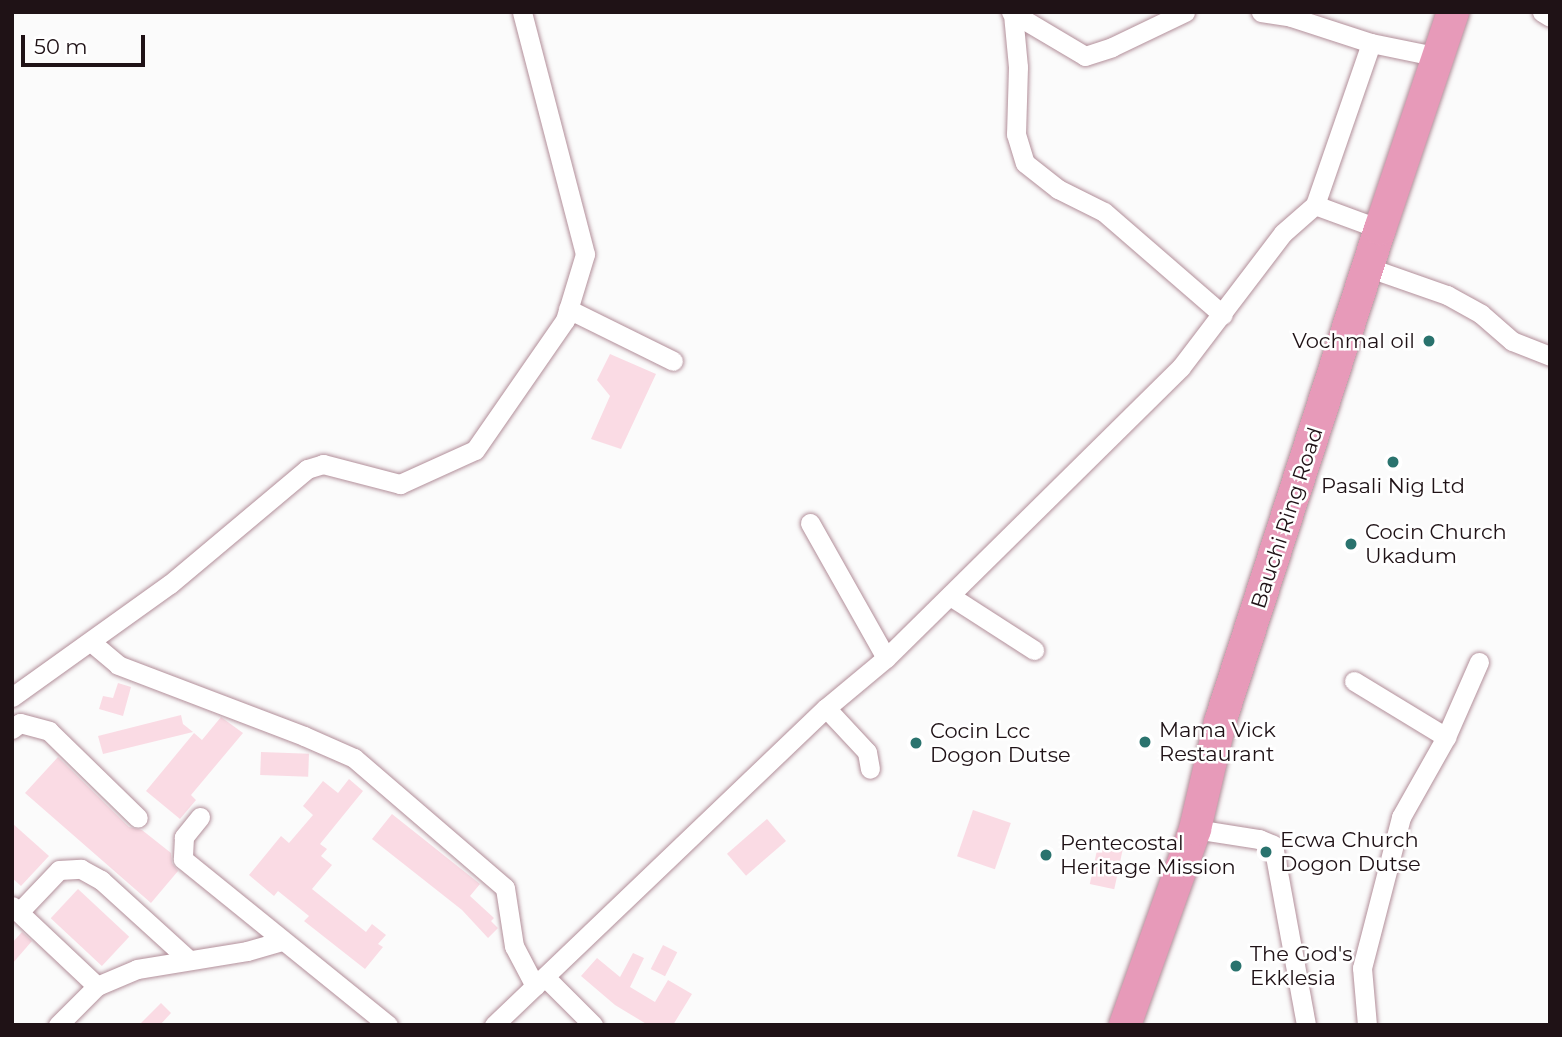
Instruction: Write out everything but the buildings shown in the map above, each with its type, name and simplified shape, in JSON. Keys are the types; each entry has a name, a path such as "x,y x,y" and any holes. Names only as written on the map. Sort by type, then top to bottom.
{"main road":[{"name":"Bauchi Ring Road","path":"1125,1025 1195,829 1220,722 1367,267 1454,12"}],"street":[{"path":"12,696 170,584 307,469 323,464 400,484 475,450 565,320 586,254 522,12"},
{"path":"1012,13 1085,56 1112,47 1185,12"},
{"path":"1261,12 1290,17 1371,43 1439,57"},
{"path":"1542,12 1550,17"},
{"path":"1012,13 1018,67 1016,135 1025,163 1058,189 1104,212 1223,315"},
{"path":"494,1025 826,708 886,659 1181,368 1283,233 1315,205 1371,43"},
{"path":"1315,205 1380,229"},
{"path":"1367,267 1447,295 1481,314 1512,341 1550,356"},
{"path":"568,309 673,360"},
{"path":"810,523 886,659"},
{"path":"950,596 1034,650"},
{"path":"90,642 118,665 304,736 354,758 505,888 514,946 540,981 593,1025"},
{"path":"1367,1025 1362,968 1401,817 1446,737 1479,662"},
{"path":"1354,681 1446,737"},
{"path":"826,708 867,752 870,769"},
{"path":"12,729 20,723 49,731 138,818"},
{"path":"200,817 184,837 183,859 388,1025"},
{"path":"1195,829 1259,839 1273,845 1306,1025"},
{"path":"97,986 15,909 59,870 81,869 101,880 189,960"},
{"path":"58,1025 97,986 137,969 247,951 281,941"}],"place":[{"name":"Vochmal oil","path":"1429,341"},
{"name":"Pasali Nig Ltd","path":"1393,462"},
{"name":"Cocin Church Ukadum","path":"1351,544"},
{"name":"Mama Vick Restaurant","path":"1145,742"},
{"name":"Cocin Lcc Dogon Dutse","path":"916,743"},
{"name":"Ecwa Church Dogon Dutse","path":"1266,852"},
{"name":"Pentecostal Heritage Mission","path":"1046,855"},
{"name":"The God's Ekklesia","path":"1236,966"}]}
